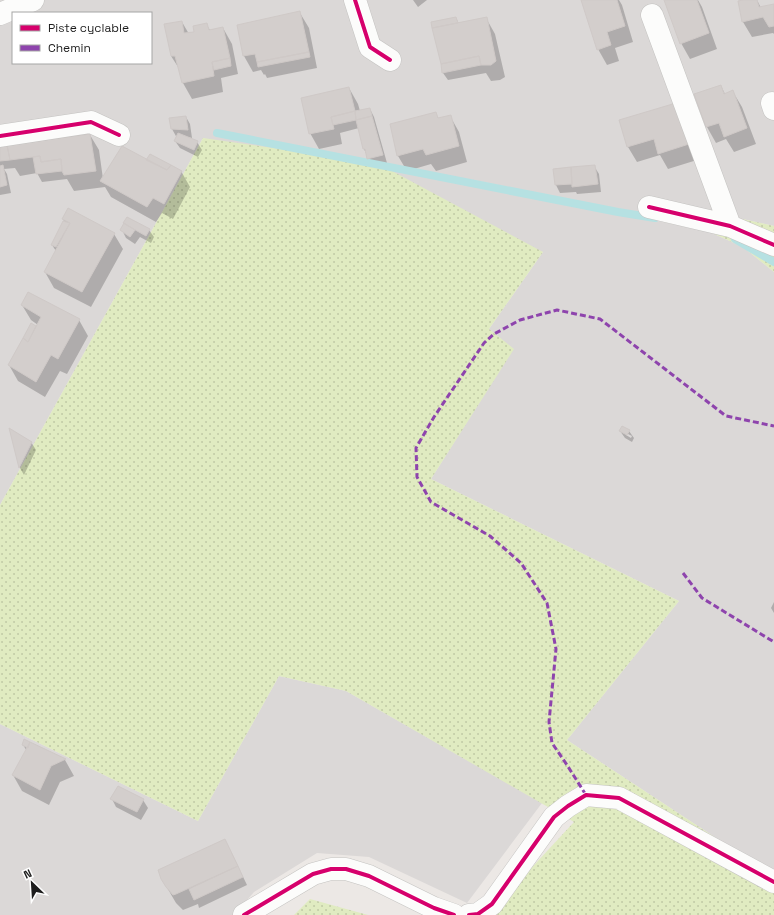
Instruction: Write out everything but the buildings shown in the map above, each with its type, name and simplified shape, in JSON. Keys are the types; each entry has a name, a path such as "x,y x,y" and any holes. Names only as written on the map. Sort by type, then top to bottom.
{"street":[{"path":"0,14 33,0"},
{"path":"355,0 370,47 390,60"},
{"path":"652,15 730,226"},
{"path":"0,136 91,122 119,135"},
{"path":"649,207 730,226 774,245"},
{"path":"469,915 478,914 492,904 554,817 586,795 619,798 774,882"},
{"path":"244,915 313,874 330,870 346,869 369,876 434,908 454,915"}],"shaded area":[{"path":"0,0 774,0 774,226 644,197 640,213 463,178 712,233 743,247 774,272 774,876 567,740 679,601 431,479 513,349 489,329 543,252 203,138 0,505"},
{"path":"279,676 346,691 542,803 467,903 369,857 317,853 254,892 234,915 0,915 0,724 198,821"}],"green space":[{"path":"203,138 377,163 543,252 489,329 514,349 431,479 679,601 567,740 774,876 774,915 488,915 574,822 346,691 279,676 198,821 0,724 0,505"},
{"path":"643,197 774,226 774,272 743,247 712,233 640,213"},
{"path":"310,899 368,915 294,915"}],"waterway":[{"path":"217,133 655,218"},
{"path":"735,239 774,262"}],"marked path":[{"path":"586,795 552,743 549,722 556,649 547,603 521,563 490,536 431,502 417,477 416,448 434,417 484,343 494,334 520,320 557,310 600,319 726,416 774,426"},
{"path":"683,573 702,598 774,642"}],"cycle path":[{"path":"355,0 370,47 390,60"},
{"path":"0,136 91,122 119,135"},
{"path":"649,207 730,226 774,245"},
{"path":"469,915 478,914 492,904 554,817 586,795 619,798 774,882"},
{"path":"244,915 313,874 331,869 346,869 369,876 434,908 454,915"}]}
